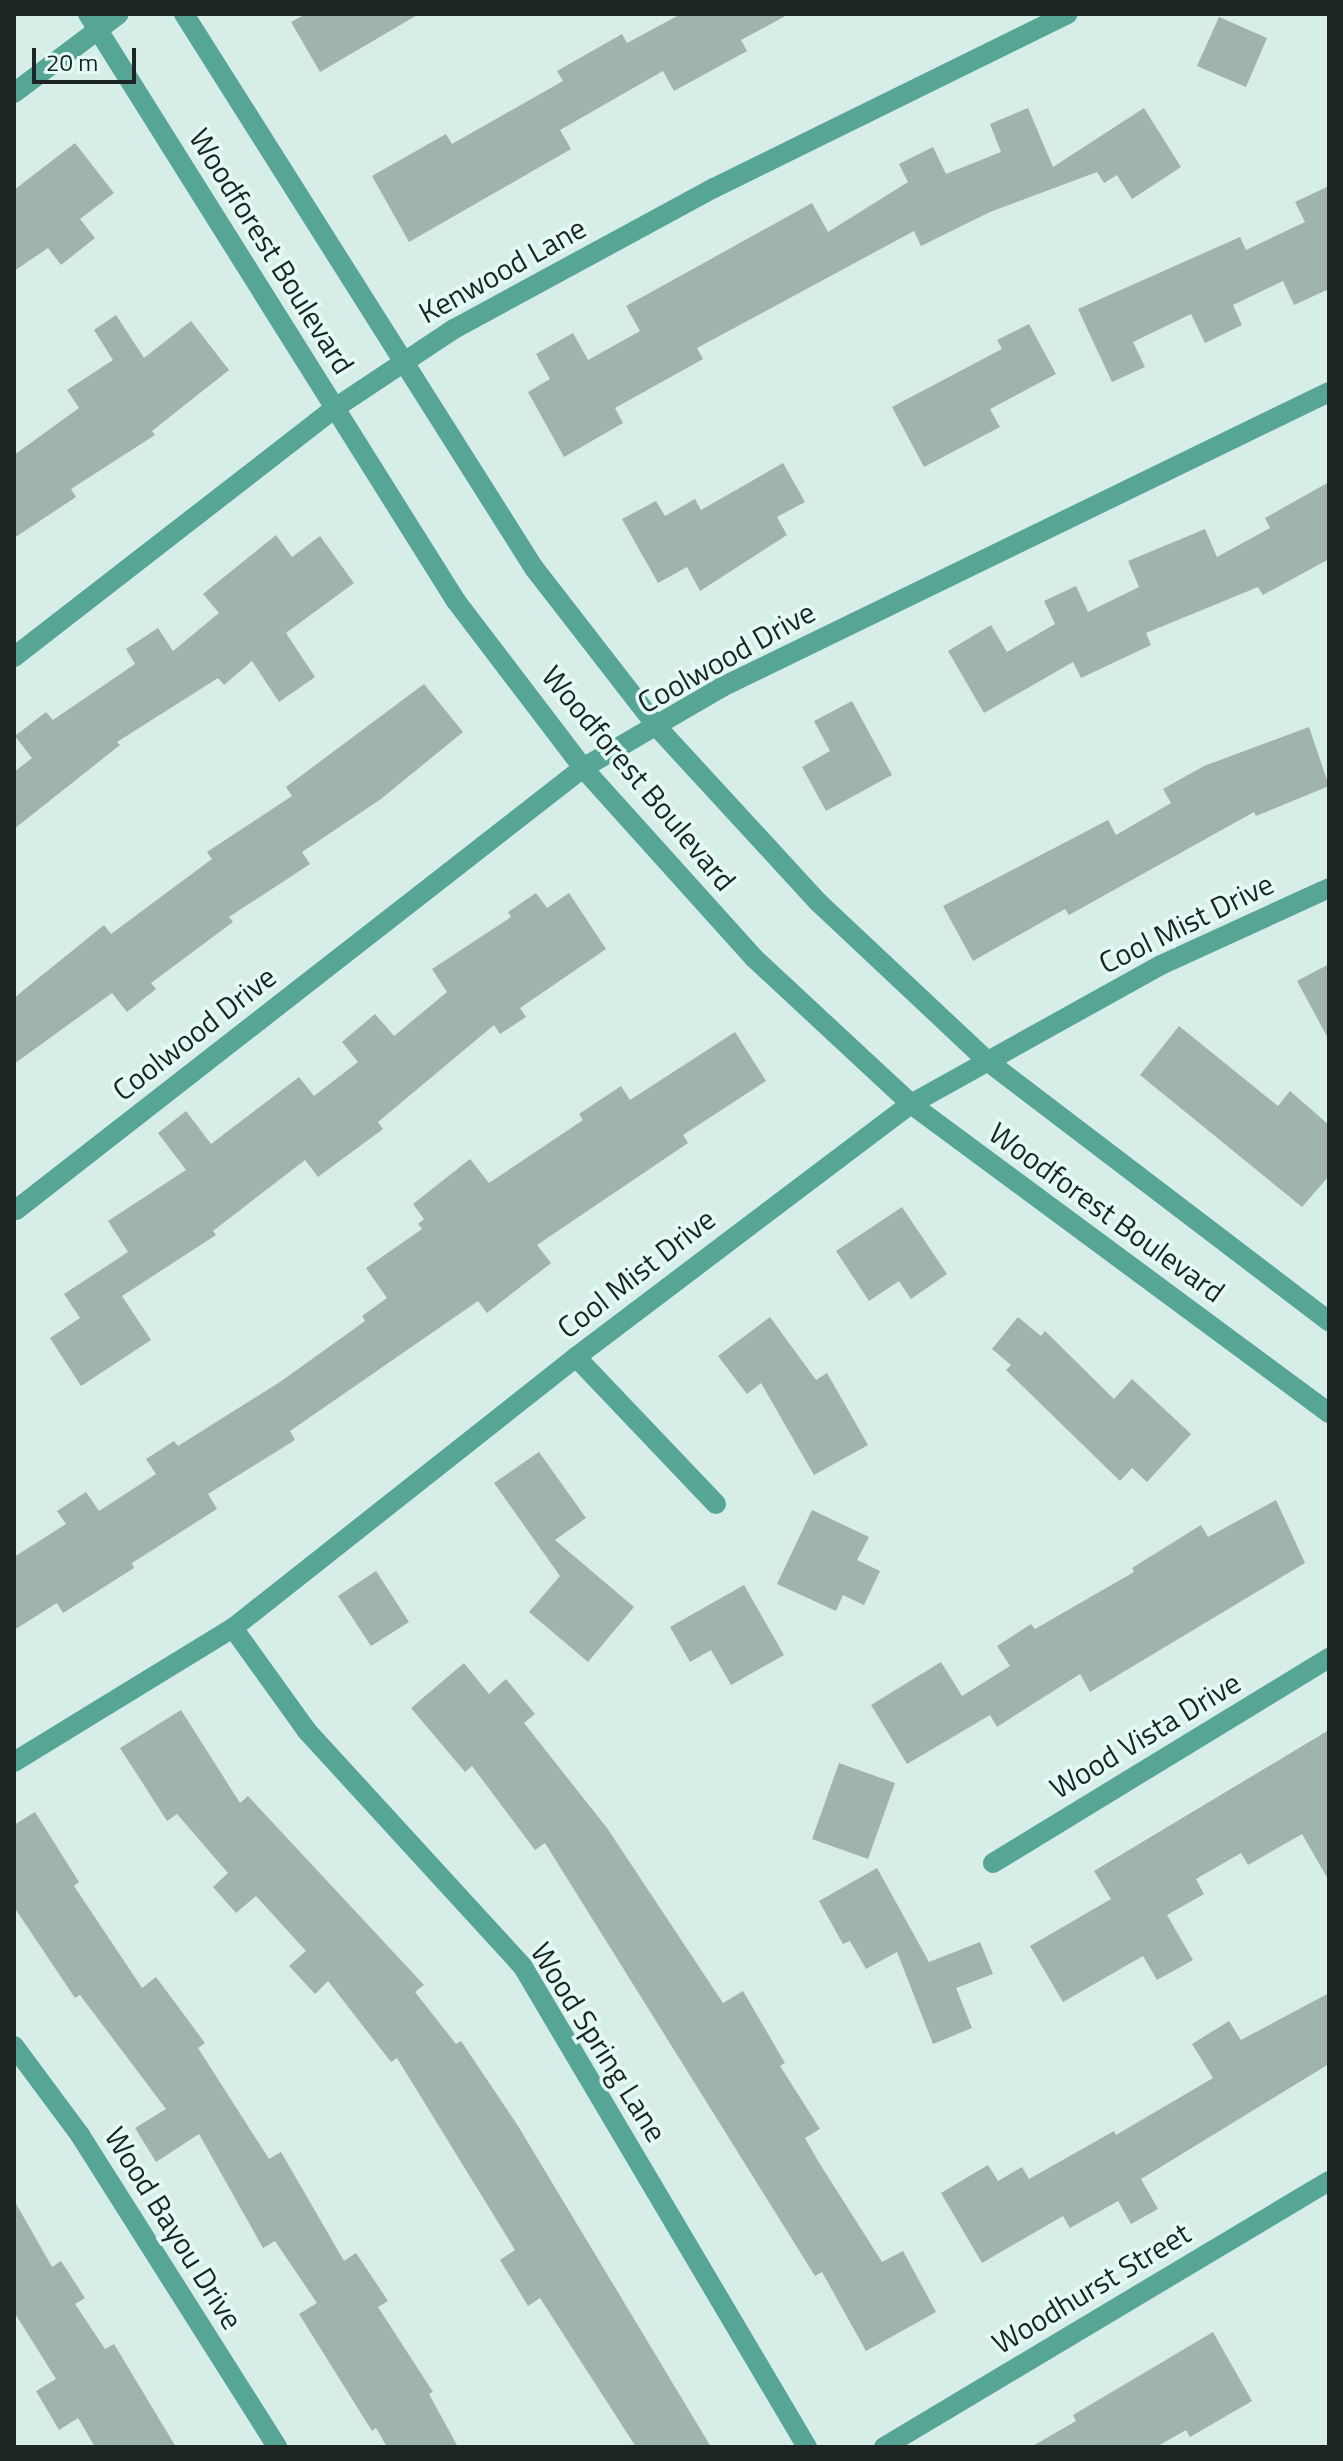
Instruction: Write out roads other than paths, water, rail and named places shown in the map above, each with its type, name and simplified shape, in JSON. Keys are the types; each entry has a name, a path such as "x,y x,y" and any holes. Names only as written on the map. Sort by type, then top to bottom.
{"street":[{"path":"14,93 93,21 119,14"},
{"name":"Woodforest Boulevard","path":"184,14 401,362 534,568 658,728 818,902 986,1060 1329,1321"},
{"name":"Kenwood Lane","path":"14,657 335,408 401,362 714,188 1068,14"},
{"name":"Woodforest Boulevard","path":"93,21 456,601 583,768 754,958 911,1104 1329,1413"},
{"name":"Coolwood Drive","path":"16,1210 583,768 658,728 722,687 1329,392"},
{"name":"Cool Mist Drive","path":"14,1762 233,1628 576,1357 911,1104 1161,965 1329,888"},
{"path":"576,1357 716,1504"},
{"name":"Wood Spring Lane","path":"233,1628 307,1731 523,1967 807,2447"},
{"name":"Wood Vista Drive","path":"993,1863 1329,1658"},
{"name":"Wood Bayou Drive","path":"14,2046 80,2135 277,2447"},
{"name":"Woodhurst Street","path":"884,2447 1329,2181"}]}
